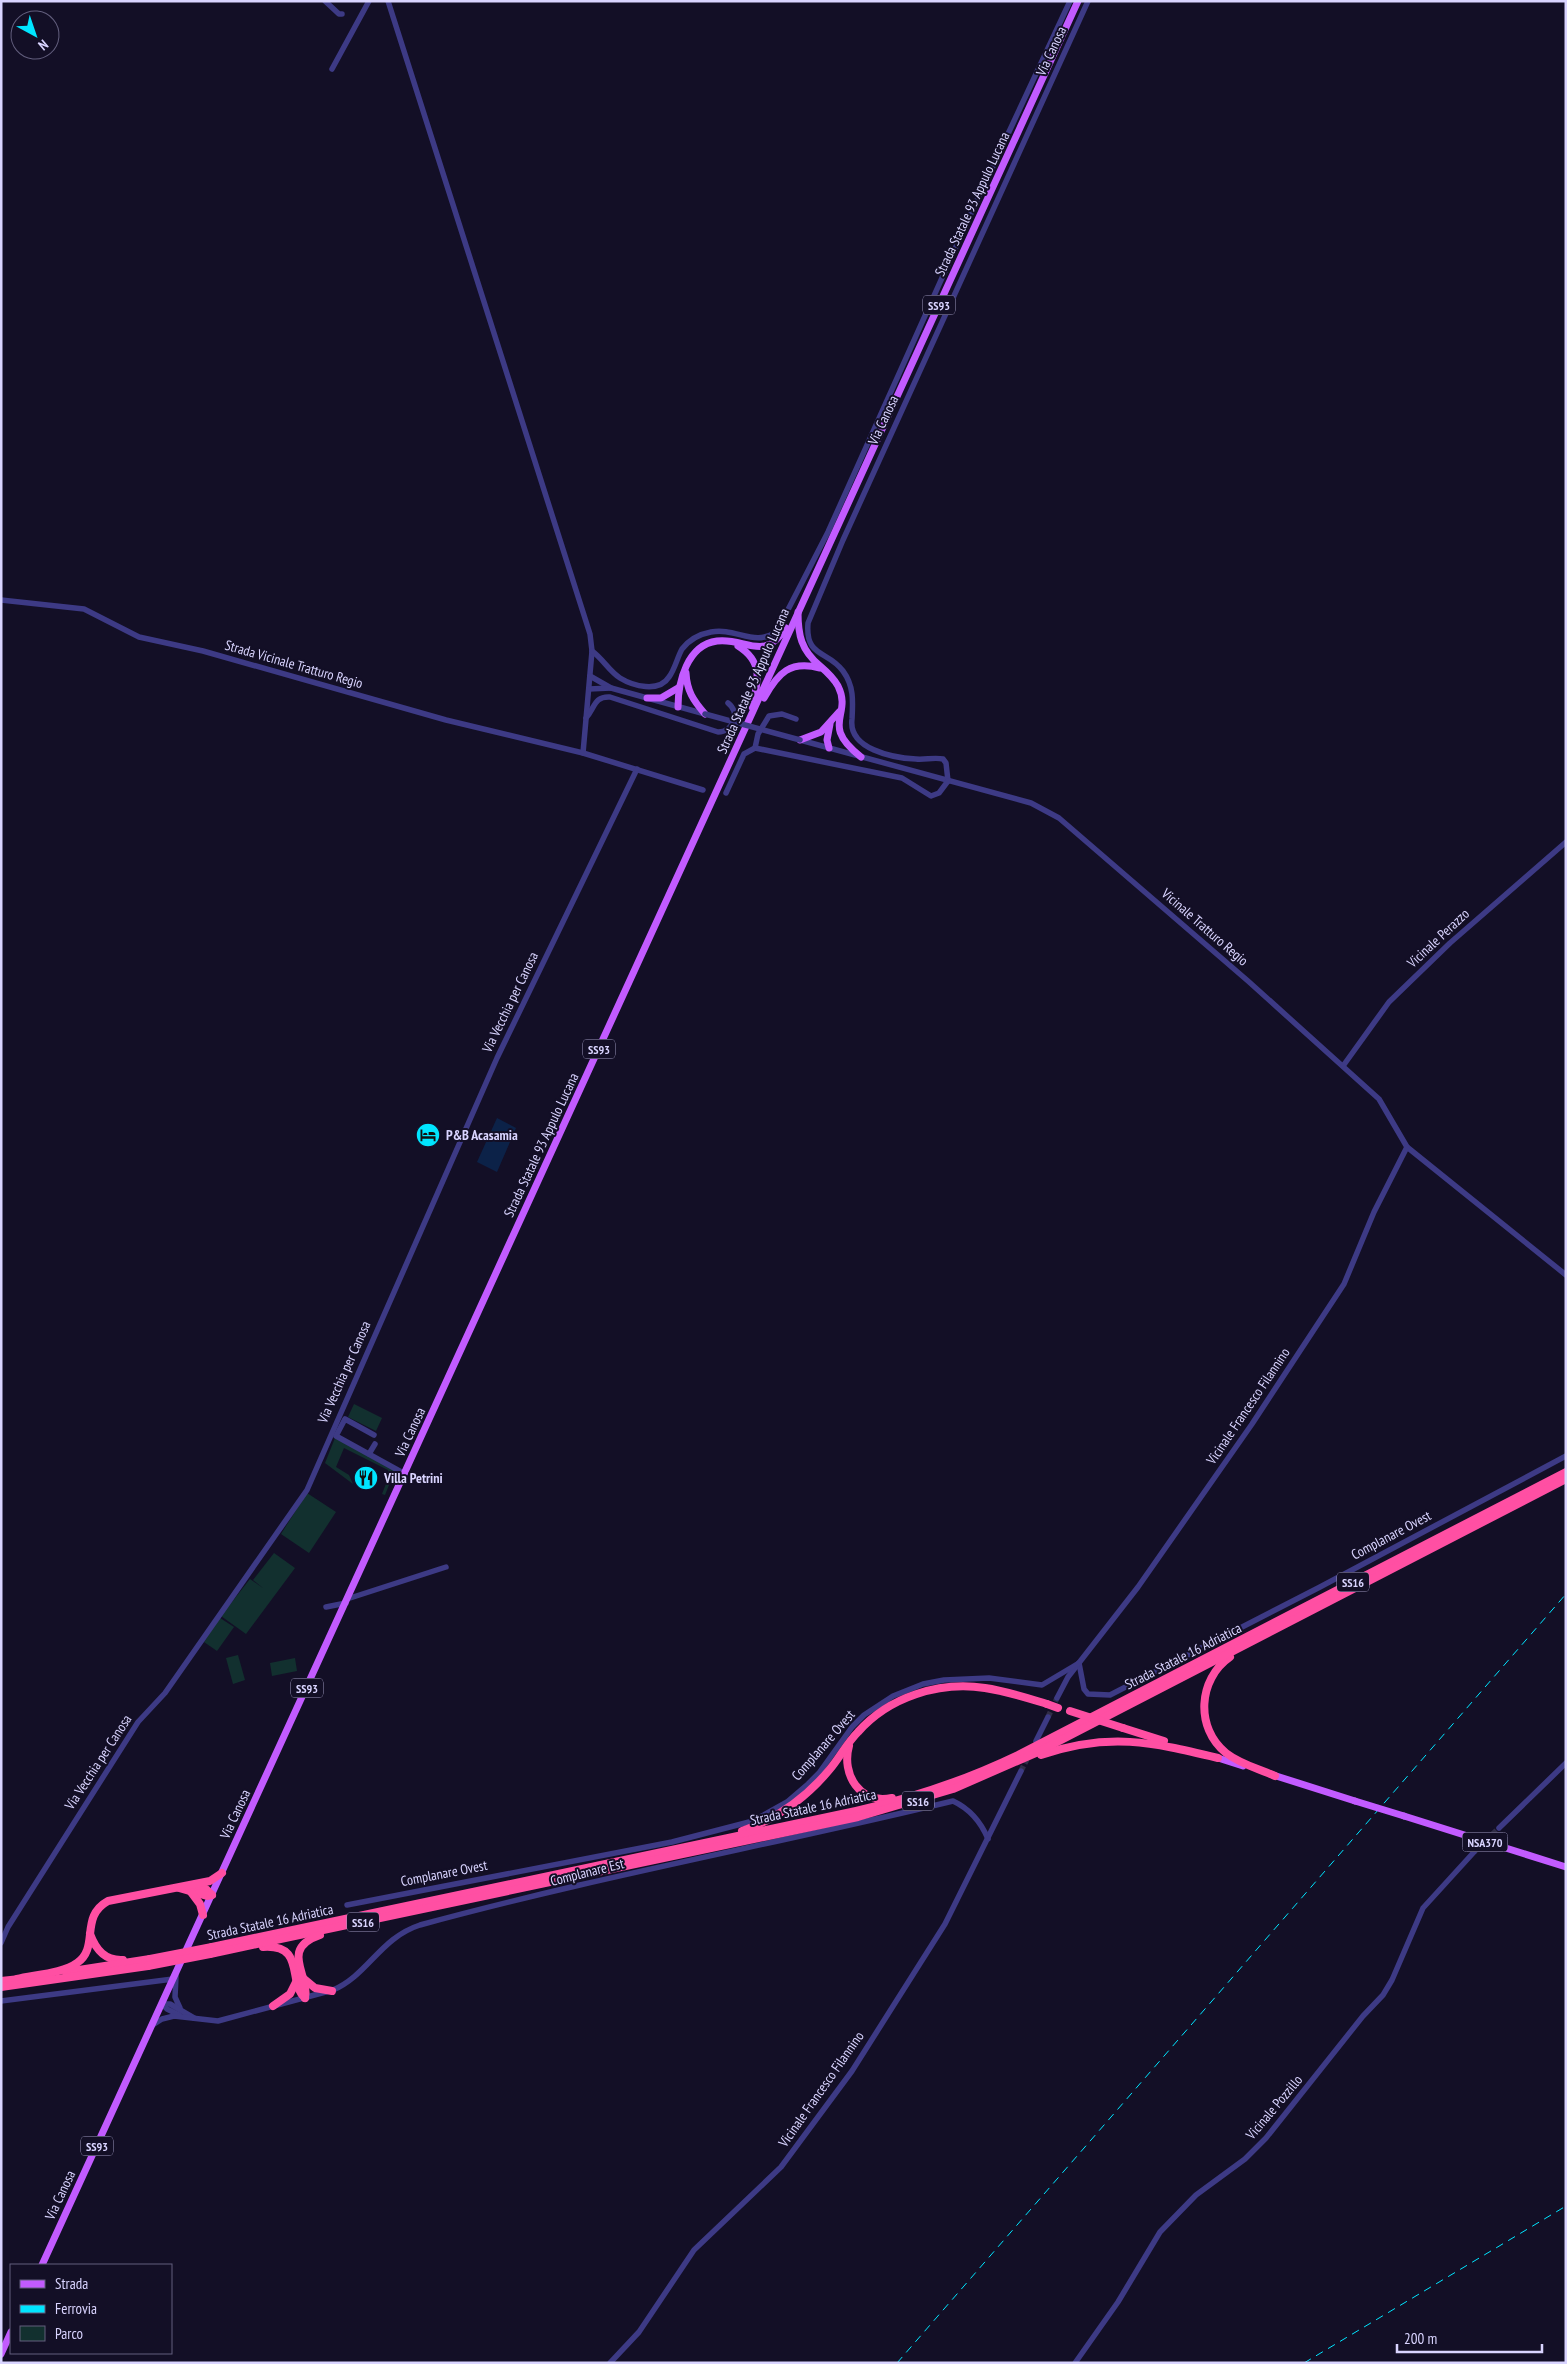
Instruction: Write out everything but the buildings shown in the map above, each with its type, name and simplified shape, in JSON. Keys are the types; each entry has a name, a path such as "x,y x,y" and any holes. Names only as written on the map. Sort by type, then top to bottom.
{"highway":[{"name":"Strada Statale 16 Adriatica","path":"211,1950 229,1950 377,1919 692,1846 880,1805 951,1784 1026,1752 1566,1472"},
{"name":"Strada Statale 16 Adriatica","path":"1,1987 149,1963 516,1887 891,1809 953,1789 1003,1769 1566,1479"},
{"name":"SS16","path":"1275,1776 1236,1759 1224,1751 1209,1731 1204,1706 1208,1684 1220,1665 1278,1628"},
{"name":"SS16","path":"692,1846 747,1829 786,1808 822,1778 864,1726 887,1708 907,1698 955,1686 984,1687 1047,1704 1218,1758"},
{"name":"SS16","path":"1003,1769 1064,1748 1112,1741 1147,1742 1218,1758"},
{"name":"SS16","path":"850,1742 846,1759 848,1773 856,1787 869,1796 888,1799 951,1784"},
{"name":"SS16","path":"189,1888 212,1881 222,1873"},
{"name":"SS16","path":"17,1979 77,1964 86,1954 94,1915 108,1901 177,1888 205,1889 212,1895"},
{"path":"189,1888 199,1902 202,1915"},
{"name":"SS16","path":"299,1977 299,1954 309,1940 377,1919"},
{"name":"SS16","path":"90,1933 98,1950 109,1958 119,1961 149,1963"},
{"name":"SS16","path":"229,1950 268,1947 280,1949 293,1962 306,1991 305,1998"},
{"name":"Strada Statale 16 Adriatica","path":"1,1981 149,1963"},
{"path":"273,2006 290,1994 299,1977 312,1986 332,1991"}],"main road":[{"name":"Strada Statale 93 Appulo Lucana","path":"451,1372 747,726 798,609 1078,1"},
{"path":"678,707 678,688 686,668 698,650 707,643 719,640 756,647 768,645 780,638 798,609"},
{"path":"798,609 801,642 810,658 831,676 839,687 841,700 839,734 844,742 861,757"},
{"path":"731,642 750,657 758,672 759,679 747,726"},
{"path":"747,726 774,681 784,671 798,665 822,668"},
{"path":"686,668 687,689 693,701 705,714"},
{"path":"647,698 661,698 678,688"},
{"path":"678,707 687,689"},
{"path":"800,740 821,732 840,712"},
{"path":"829,748 827,740 830,724"},
{"path":"829,748 839,726"},
{"name":"Via Canosa","path":"42,2264 451,1372"},
{"name":"NSA370","path":"1218,1758 1566,1867"},
{"path":"1,2354 10,2334"}],"street":[{"path":"325,1 339,14 342,14"},
{"path":"332,68 369,1"},
{"path":"388,1 590,634 592,651 582,753"},
{"name":"Via Canosa","path":"592,651 601,657 619,677 641,685 663,684 669,678 682,649 696,637 703,634 726,631 754,640 764,638 777,631 832,524 972,211 1070,1"},
{"name":"Via Canosa","path":"948,781 946,763 943,759 903,757 869,747 858,740 852,729 854,702 850,685 843,670 812,647 807,632 808,622 842,540 1088,1"},
{"name":"Strada Vicinale Tratturo Regio","path":"1,600 84,609 139,637 203,651 446,720 582,753 703,790"},
{"path":"590,676 611,688"},
{"path":"589,689 611,688"},
{"name":"Vicinale Tratturo Regio","path":"611,688 1031,803 1059,818 1248,981 1379,1099 1407,1147"},
{"path":"586,718 596,700 603,696 718,732 724,732 730,728 735,717 734,710 728,703"},
{"path":"755,748 758,734 769,716 782,714 796,719"},
{"path":"726,793 744,754 755,748 902,778 930,796 939,794 948,781"},
{"name":"Via Vecchia per Canosa","path":"1,1943 8,1927 138,1722 165,1693 306,1490 497,1058 637,770"},
{"name":"Vicinale Perazzo","path":"1343,1066 1389,1002 1450,943 1566,842"},
{"path":"1407,1147 1566,1275"},
{"name":"Vicinale Francesco Filannino","path":"1057,1698 1068,1677 1138,1587 1246,1433 1344,1284 1374,1212 1407,1147"},
{"path":"374,1435 345,1419 336,1436 405,1474"},
{"path":"369,1454 375,1444"},
{"name":"Complanare Ovest","path":"347,1905 672,1842 753,1821 787,1802 808,1784 819,1773 852,1727 864,1715 893,1696 923,1684 944,1680 989,1678 1042,1685 1080,1663 1084,1689 1088,1694 1110,1696 1566,1456"},
{"path":"326,1607 446,1567"},
{"path":"1036,1741 1048,1717"},
{"path":"1499,1828 1566,1763"},
{"name":"Vicinale Francesco Filannino","path":"610,2363 639,2332 694,2250 781,2167 852,2071 892,2004 931,1948 1021,1771"},
{"name":"Complanare Est","path":"162,2004 166,2009 180,2016 218,2021 332,1991 347,1983 393,1938 411,1928 656,1868 870,1822 954,1800 964,1806 979,1822 988,1839"},
{"name":"Vicinale Pozzillo","path":"1075,2363 1118,2302 1160,2232 1196,2195 1244,2159 1266,2138 1363,2016 1383,1995 1392,1980 1423,1908 1474,1852"},
{"path":"1,2001 175,1976 176,1998 181,2009"},
{"path":"162,2004 167,2003 181,2009 196,2019"},
{"name":"Complanare Est","path":"152,2026 162,2019 180,2016"}],"green space":[{"path":"354,1404 382,1418 376,1431 348,1417"},
{"path":"335,1438 395,1470 385,1495 382,1494 389,1476 388,1470 344,1448 336,1467 349,1475 353,1484 325,1463"},
{"path":"307,1493 336,1512 309,1553 281,1534"},
{"path":"274,1553 295,1568 246,1634 221,1616 250,1579 263,1588 253,1580"},
{"path":"220,1618 234,1627 217,1651 204,1642"},
{"path":"238,1655 245,1680 233,1684 226,1658"},
{"path":"295,1658 297,1671 272,1676 270,1663"}],"water":[{"path":"497,1118 516,1128 497,1172 477,1162"}],"tunnel":[{"path":"1048,1717 1057,1698"},
{"path":"1021,1771 1029,1755"},
{"path":"1474,1852 1499,1828"}],"railway":[{"path":"897,2363 1566,1594"},
{"path":"1304,2363 1566,2206"}],"place":[{"name":"P&B Acasamia","path":"428,1135"},
{"name":"Villa Petrini","path":"366,1478"}]}
